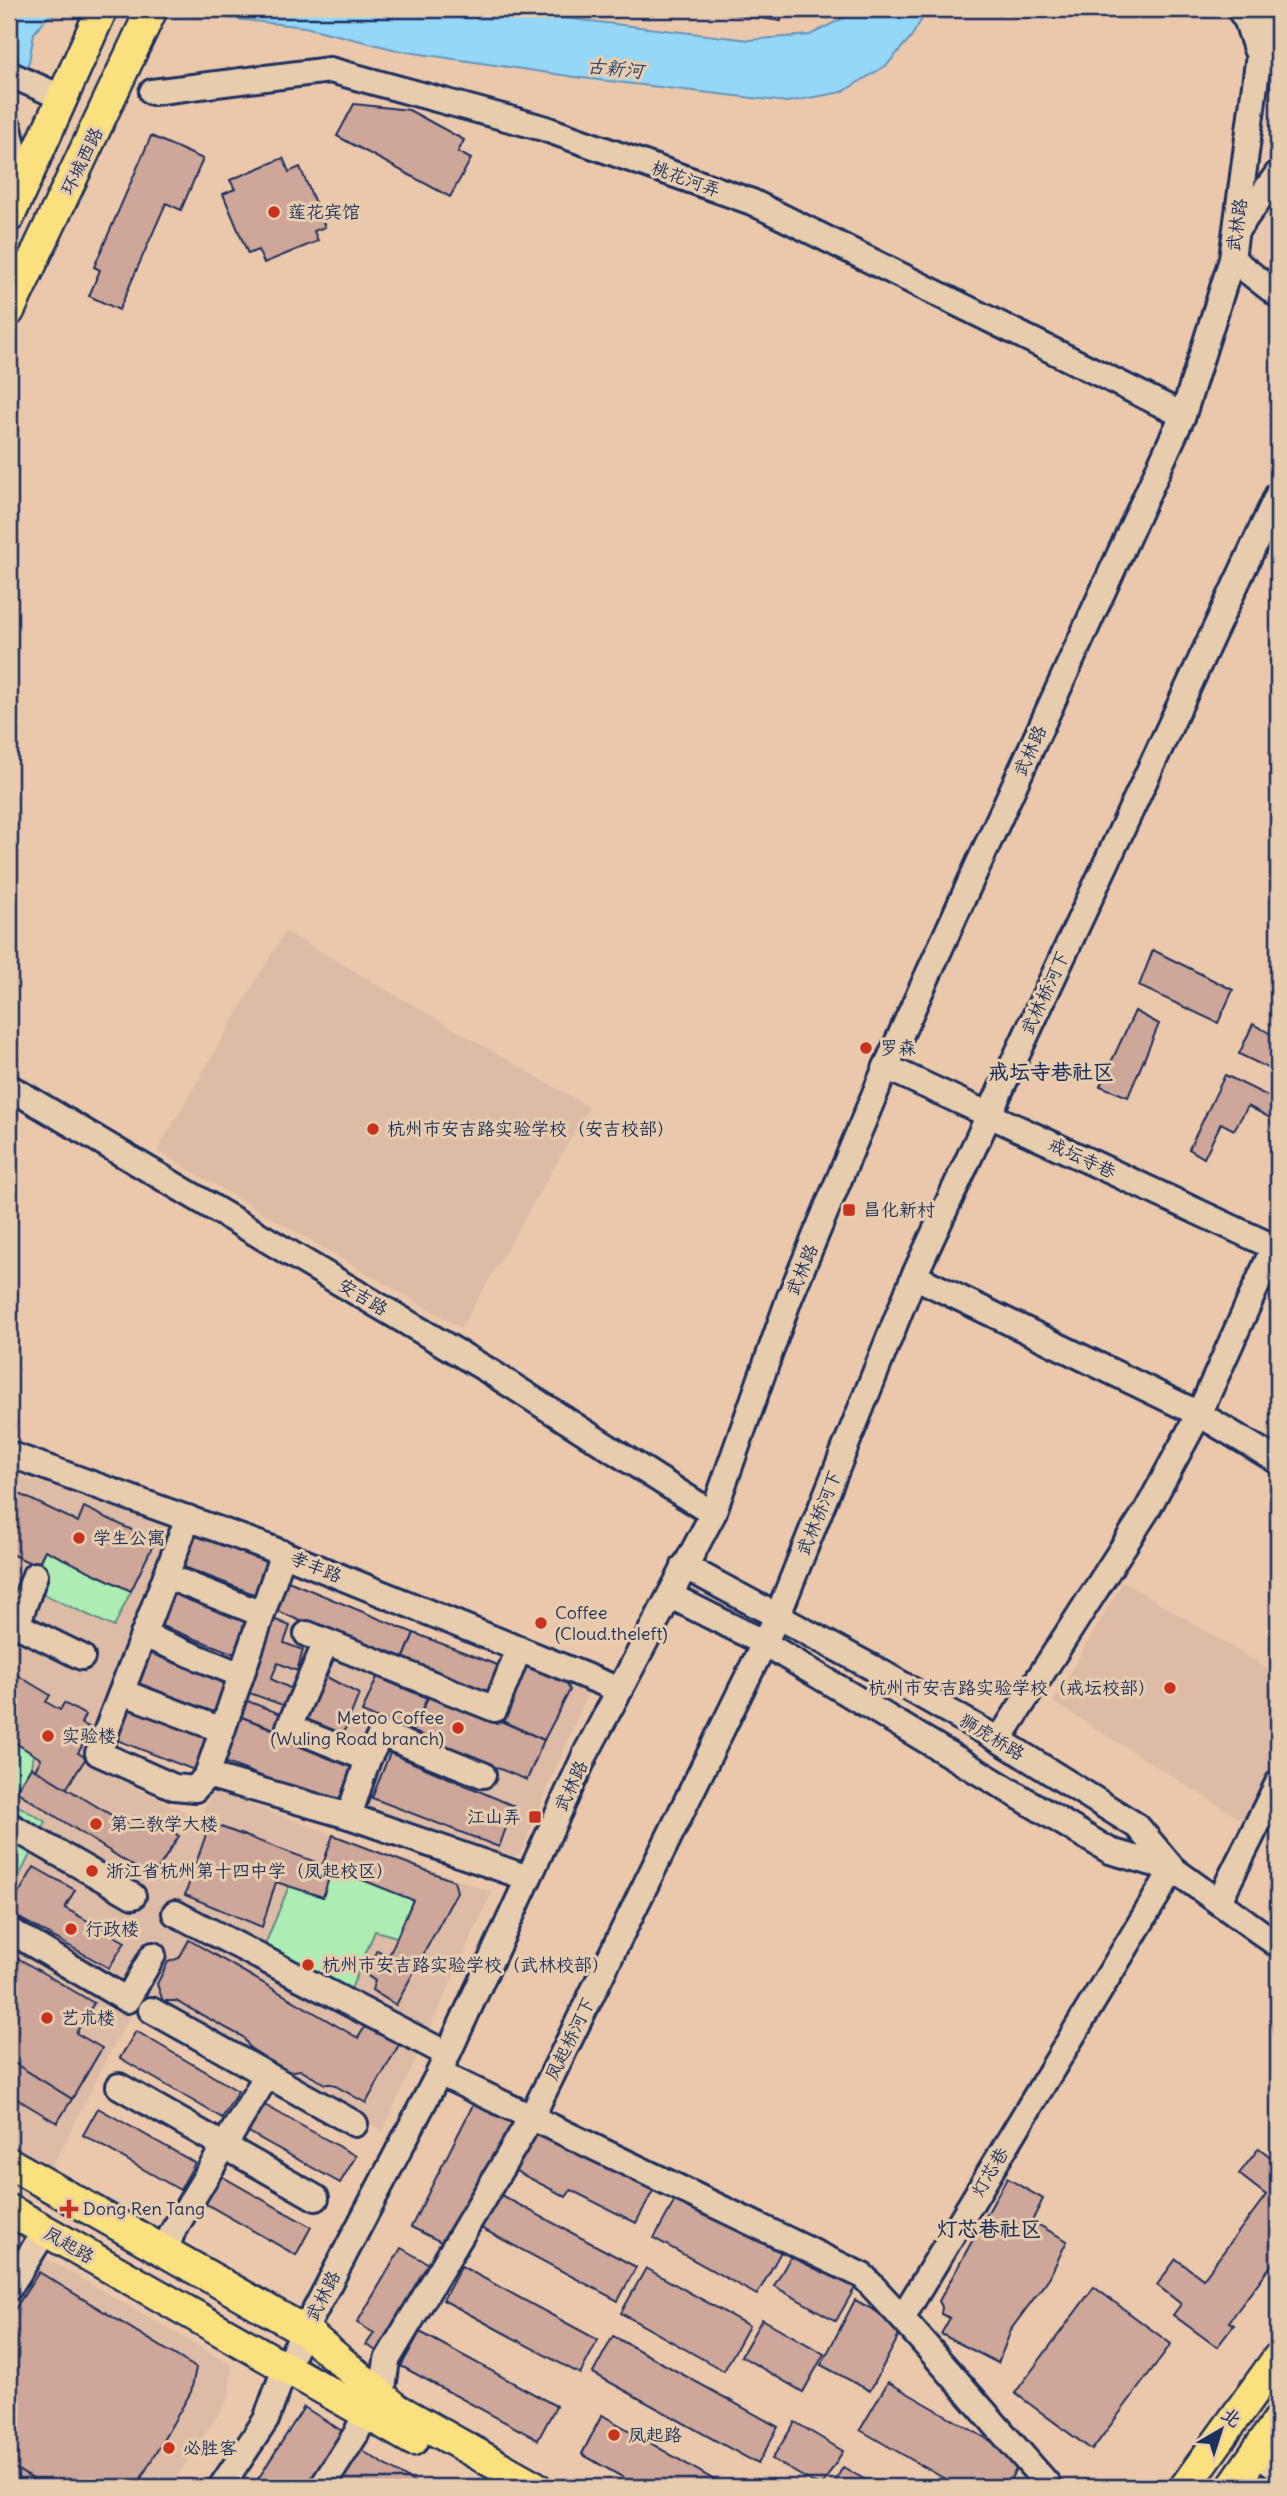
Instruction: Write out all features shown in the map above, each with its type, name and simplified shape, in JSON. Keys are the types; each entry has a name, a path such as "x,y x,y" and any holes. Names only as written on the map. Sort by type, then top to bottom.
{"main road":[{"path":"9,217 22,186 48,92 86,44 102,9"},
{"path":"1274,9 1278,13"},
{"name":"环城西路","path":"9,311 152,10"},
{"path":"9,2163 305,2331 376,2410 397,2409 536,2487"},
{"name":"凤起路","path":"9,2210 285,2368 376,2410 495,2487"},
{"path":"1185,2487 1278,2358"},
{"path":"1232,2487 1267,2461 1278,2421"}],"street":[{"path":"1239,9 1247,21 1259,57"},
{"name":"武林路","path":"221,2487 266,2420 285,2368 443,2064 586,1753 713,1514 789,1299 887,1067 1183,415 1232,259 1265,9"},
{"name":"桃花河弄","path":"152,92 330,70 543,128 752,202 1183,415"},
{"path":"9,74 48,92"},
{"path":"10,128 22,186"},
{"path":"1236,232 1278,173"},
{"path":"1232,259 1278,295"},
{"name":"武林桥河下","path":"778,1615 914,1276 1278,494"},
{"name":"戒坛寺巷","path":"887,1067 1276,1248"},
{"name":"安吉路","path":"9,1087 489,1371 713,1514"},
{"path":"999,1740 1147,1510 1199,1415 1276,1248"},
{"path":"914,1276 1199,1415 1278,1461"},
{"name":"孝丰路","path":"9,1454 283,1553 620,1690"},
{"path":"188,1517 98,1754 174,1787 195,1789 206,1775 283,1553"},
{"name":"狮虎桥路","path":"684,1566 778,1615 999,1740 1137,1826 1173,1869 1278,1945"},
{"path":"35,1575 13,1623 82,1657"},
{"path":"166,1576 262,1614"},
{"name":"狮虎桥路","path":"671,1596 764,1643 1110,1851 1173,1869"},
{"name":"凤起桥河下","path":"322,2487 356,2434 376,2410 387,2360 531,2118 778,1615"},
{"path":"144,1635 241,1675"},
{"path":"368,1759 289,1727 317,1638 495,1709 519,1649"},
{"path":"121,1692 222,1730"},
{"path":"349,1816 368,1759 381,1734 483,1775"},
{"path":"206,1775 349,1816 528,1878"},
{"path":"1219,1901 1278,1783"},
{"path":"9,1825 133,1896"},
{"name":"灯芯巷","path":"902,2318 1173,1869"},
{"path":"175,1913 443,2064 531,2118 863,2276 1050,2487"},
{"path":"9,1930 127,2000 153,1955"},
{"path":"151,2010 355,2124"},
{"path":"165,2252 172,2233 267,2075"},
{"path":"119,2086 316,2198"},
{"path":"9,2288 45,2231"}],"shaded area":[{"name":"杭州市安吉路实验学校（安吉校部）","path":"285,931 589,1107 461,1328 157,1151"},
{"path":"9,1473 176,1525 87,1764 200,1819 211,1790 492,1892 383,2131 142,1994 50,2172 9,2146"},
{"name":"杭州市安吉路实验学校（戒坛校部）","path":"1123,1581 1278,1675 1278,1759 1247,1823 1053,1702"},
{"path":"270,1613 488,1698 508,1655 590,1688 520,1854 507,1858 216,1769"},
{"path":"40,2255 232,2365 229,2398 170,2487 9,2487 9,2304"}],"green space":[{"path":"45,1550 131,1591 114,1627 30,1588"},
{"path":"14,1742 33,1754 31,1767 16,1791 9,1787 9,1754"},
{"path":"13,1803 46,1822 9,1897 9,1811"},
{"path":"332,1868 413,1900 397,1937 375,1931 351,1989 264,1947 289,1886 323,1897"}],"water":[{"name":"古新河","path":"9,9 488,9 749,40 810,35 861,9 928,9 911,37 887,65 842,92 787,102 582,78 401,51 305,27 219,17 59,10 45,20 34,33 29,62 9,105"}],"building":[{"path":"699,9 782,9 781,21"},
{"path":"354,104 409,110 464,140 458,152 471,159 450,197 337,136"},
{"path":"151,136 203,159 181,210 166,203 119,310 89,296 100,270 94,267"},
{"path":"283,158 289,172 300,167 325,227 314,231 318,241 264,263 258,250 248,254 223,194 235,189 230,180"},
{"path":"1153,950 1233,990 1218,1023 1139,986"},
{"path":"1135,1011 1159,1024 1128,1097 1100,1086"},
{"path":"1253,1024 1278,1038 1278,1073 1239,1054"},
{"path":"1225,1075 1278,1101 1278,1122 1248,1106 1234,1130 1221,1123 1204,1158 1189,1149"},
{"name":"学生公寓","path":"9,1489 78,1522 84,1507 155,1541 131,1591 45,1550 37,1566 9,1553 9,1536 12,1529 9,1528"},
{"path":"191,1533 271,1564 259,1596 179,1565"},
{"path":"288,1581 414,1633 401,1665 275,1610"},
{"path":"171,1593 252,1624 240,1656 159,1625"},
{"path":"271,1618 290,1626 284,1643 303,1650 297,1671 278,1663 271,1679 294,1690 288,1707 244,1691"},
{"path":"414,1633 500,1666 488,1698 401,1665"},
{"path":"148,1650 228,1681 216,1713 135,1682"},
{"path":"531,1664 564,1679 570,1690 544,1740 498,1719 523,1665"},
{"name":"实验楼","path":"9,1670 50,1695 46,1702 60,1710 64,1703 85,1715 81,1723 92,1729 78,1753 86,1758 66,1789 35,1770 41,1759 14,1742 9,1754"},
{"path":"323,1675 359,1694 342,1737 302,1721"},
{"path":"377,1677 427,1698 412,1733 362,1712"},
{"path":"431,1691 544,1740 527,1780 412,1733"},
{"path":"245,1700 283,1715 277,1730 239,1716"},
{"path":"126,1707 206,1738 194,1770 114,1739"},
{"path":"239,1716 355,1762 337,1804 221,1761"},
{"path":"390,1753 514,1806 499,1847 372,1798"},
{"name":"第二教学大楼","path":"31,1767 138,1831 148,1816 179,1836 152,1878 16,1791"},
{"path":"210,1823 332,1868 323,1897 276,1882 262,1927 185,1895"},
{"path":"333,1835 454,1881 457,1892 396,2005 372,1990 375,1981 365,1974 377,1950 389,1956 413,1900 323,1864"},
{"name":"行政楼","path":"34,1867 75,1890 65,1908 125,1942 109,1968 16,1916 11,1907"},
{"path":"189,1940 358,2038 368,2022 401,2041 366,2103 300,2070 288,2072 250,2048 243,2037 176,2001 163,2001 157,1984 168,1962 179,1958"},
{"name":"艺术楼","path":"9,1953 94,2003 76,2033 102,2048 72,2099 9,2060"},
{"path":"136,2031 238,2091 222,2118 120,2058"},
{"path":"9,2060 72,2099 57,2123 9,2094"},
{"path":"477,2097 516,2117 451,2247 411,2227"},
{"path":"261,2103 356,2156 340,2183 245,2130"},
{"path":"98,2108 195,2163 180,2190 83,2135"},
{"path":"533,2124 655,2187 636,2223 571,2190 566,2197 510,2168"},
{"path":"1259,2148 1278,2163 1278,2256 1229,2322 1234,2325 1217,2347 1173,2315 1181,2304 1157,2285 1176,2259 1203,2279 1266,2195 1239,2174"},
{"path":"216,2173 311,2227 296,2255 201,2201"},
{"path":"1007,2178 1043,2199 1032,2221 1067,2241 1049,2278 1012,2328 998,2363 941,2334 950,2318 941,2314 939,2301"},
{"path":"679,2193 782,2250 757,2295 654,2238"},
{"path":"499,2194 636,2267 618,2301 481,2228"},
{"path":"401,2248 438,2269 387,2357 366,2345 374,2333 357,2323"},
{"path":"795,2249 857,2284 836,2321 774,2286"},
{"path":"461,2266 598,2340 580,2374 443,2300"},
{"path":"646,2268 749,2326 724,2371 621,2313"},
{"path":"39,2272 196,2368 191,2392 136,2487 46,2487 9,2465 9,2318"},
{"path":"1094,2287 1171,2344 1092,2450 1015,2393"},
{"path":"855,2300 904,2326 870,2391 821,2365"},
{"path":"762,2319 824,2354 803,2392 741,2356"},
{"path":"420,2332 556,2406 538,2440 401,2366"},
{"path":"613,2336 778,2427 758,2464 593,2373"},
{"path":"888,2382 1022,2459 1006,2487 949,2487 952,2483 860,2430"},
{"path":"304,2407 342,2431 307,2487 253,2487"},
{"name":"凤起路","path":"602,2415 726,2487 640,2487 582,2454"},
{"name":"凤起路","path":"602,2415 726,2487 640,2487 582,2454"},
{"path":"795,2422 843,2451 821,2487 772,2459"},
{"path":"361,2450 422,2487 345,2487 340,2484"},
{"path":"9,2465 46,2487 9,2487"},
{"path":"843,2467 878,2487 833,2487"}],"place":[{"name":"莲花宾馆","path":"274,212"},
{"name":"罗森","path":"866,1048"},
{"name":"杭州市安吉路实验学校（安吉校部）","path":"373,1129"},
{"name":"昌化新村","path":"849,1210"},
{"name":"学生公寓","path":"79,1538"},
{"name":"Coffee (Cloud.theleft)","path":"541,1623"},
{"name":"杭州市安吉路实验学校（戒坛校部）","path":"1170,1688"},
{"name":"Metoo Coffee (Wuling Road branch)","path":"458,1728"},
{"name":"实验楼","path":"48,1736"},
{"name":"江山弄","path":"535,1817"},
{"name":"第二教学大楼","path":"96,1824"},
{"name":"浙江省杭州第十四中学（凤起校区）","path":"92,1871"},
{"name":"行政楼","path":"71,1929"},
{"name":"杭州市安吉路实验学校（武林校部）","path":"308,1965"},
{"name":"艺术楼","path":"47,2018"},
{"name":"Dong Ren Tang","path":"69,2209"},
{"name":"凤起路","path":"614,2435"},
{"name":"必胜客","path":"169,2448"}],"district":[{"name":"戒坛寺巷社区","path":"1051,1072"},
{"name":"灯芯巷社区","path":"989,2229"}]}
